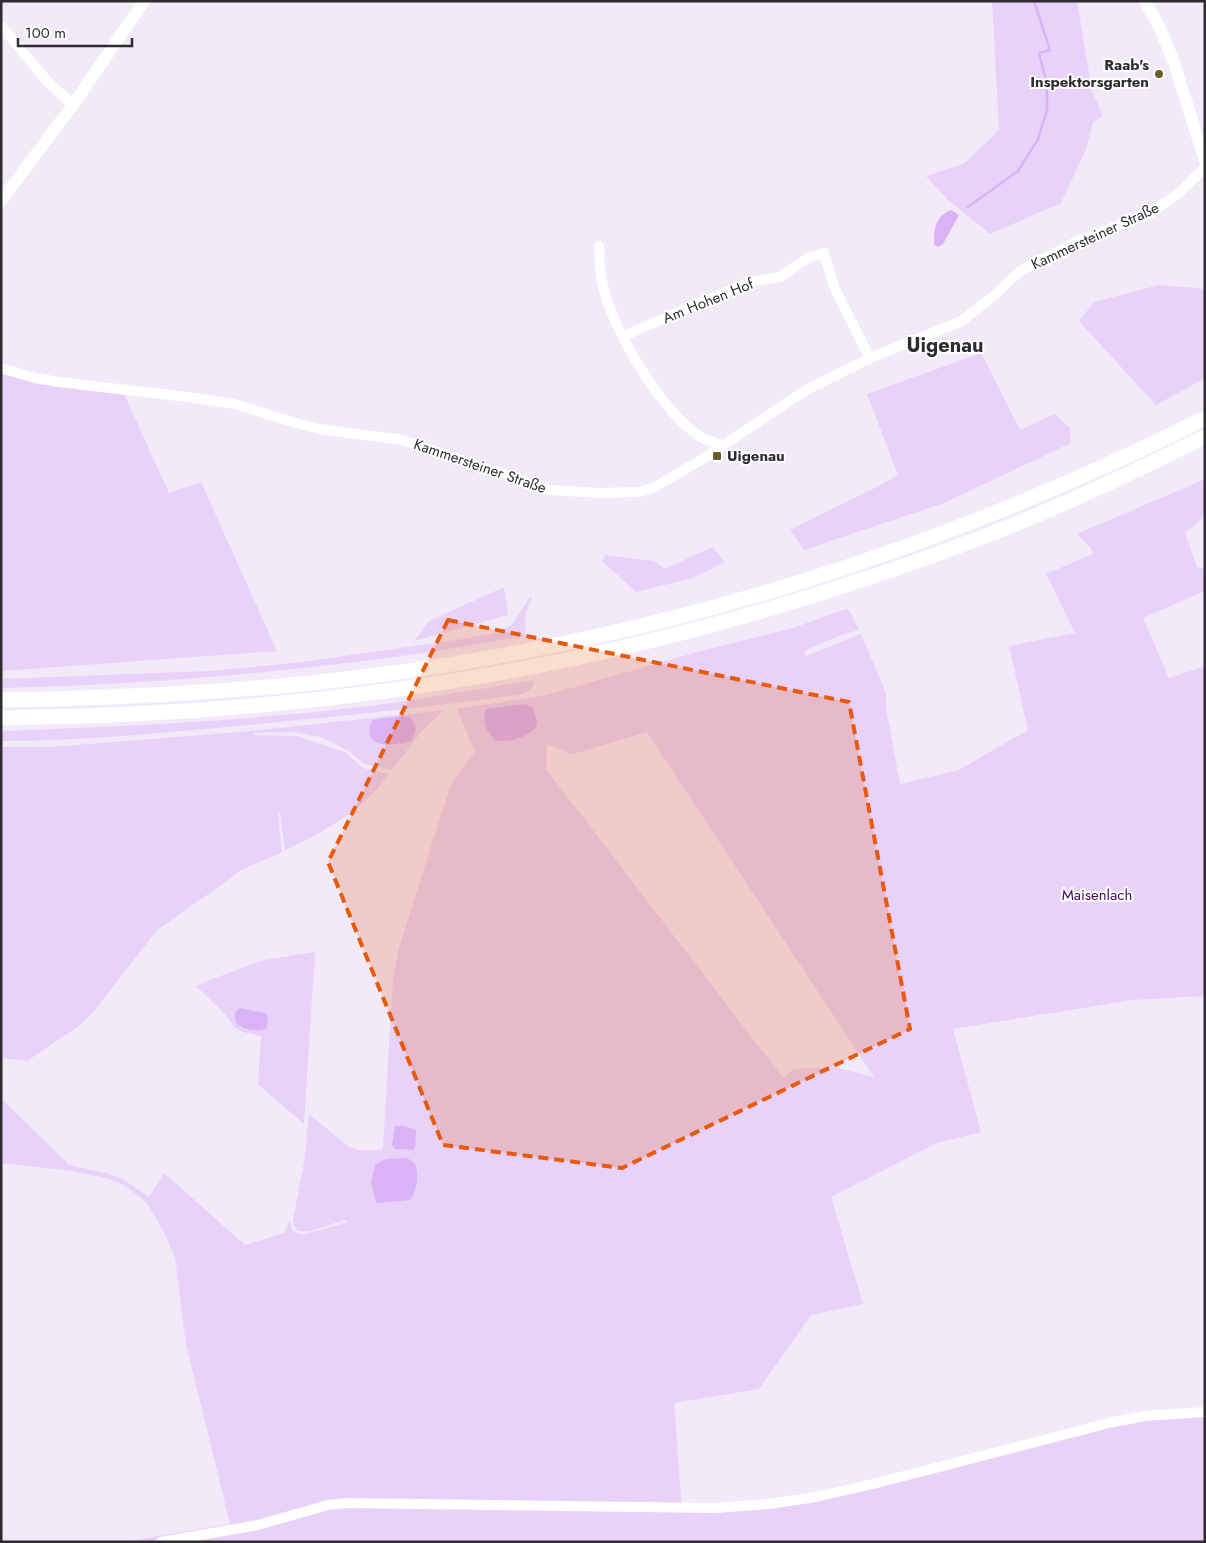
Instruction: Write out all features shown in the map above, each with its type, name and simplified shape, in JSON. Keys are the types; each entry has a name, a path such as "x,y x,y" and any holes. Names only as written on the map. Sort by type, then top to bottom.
{"highway":[{"path":"1,700 134,697 298,685 468,662 634,629 753,597 890,554 1044,493 1110,464 1205,418"},
{"path":"1,718 51,718 190,711 354,694 428,685 493,674 612,650 770,609 916,561 1044,512 1205,437"}],"main road":[{"path":"1,201 73,105 144,1"},
{"path":"1145,1 1161,30 1174,63 1205,161"}],"street":[{"path":"1,26 48,82 73,105"},
{"name":"Kammersteiner Straße","path":"1,368 43,379 187,396 235,404 320,429 402,440 550,490 566,492 639,492 654,488 702,460 808,390 870,358 960,322 995,295 1020,271 1078,241 1151,213 1180,192 1205,168"},
{"path":"599,246 601,280 608,303 623,336 643,372 670,410 702,437 722,445"},
{"name":"Am Hohen Hof","path":"623,336 749,282 780,277 808,258 824,253 835,289 870,358"},
{"path":"161,1542 258,1526 328,1505 347,1503 714,1508 778,1502 816,1497 877,1483 1113,1422 1144,1416 1205,1412"}],"highlighted area":[{"path":"448,620 849,702 910,1029 622,1168 443,1145 328,862"}],"green space":[{"path":"992,1 1077,1 1092,91 1103,116 1093,122 1086,149 1061,203 990,234 948,200 926,176 965,163 999,130"},
{"path":"1159,285 1197,288 1205,291 1205,378 1156,405 1079,321 1094,302"},
{"path":"981,353 1020,430 1054,414 1070,428 1071,443 944,503 804,550 790,530 898,475 867,394"},
{"path":"1,373 124,394 169,493 201,482 277,651 1,671"},
{"name":"Maisenlach","path":"1205,479 1205,516 1185,533 1197,567 1205,569 1205,591 1143,618 1169,678 1205,666 1205,996 1132,1000 953,1029 981,1132 937,1143 831,1197 863,1304 811,1315 759,1389 674,1403 682,1509 735,1509 847,1490 1134,1418 1205,1413 1205,1542 123,1542 230,1524 186,1344 175,1258 166,1236 146,1202 125,1186 110,1179 73,1171 1,1163 1,1098 69,1165 110,1174 124,1180 149,1197 164,1173 245,1245 284,1233 290,1220 292,1230 299,1234 306,1234 345,1223 348,1220 315,1230 296,1230 293,1220 304,1162 309,1114 349,1147 359,1150 381,1150 383,1148 393,978 399,948 449,790 460,771 476,750 471,743 457,709 547,695 701,651 793,628 846,609 849,610 859,630 844,634 804,651 806,656 861,634 886,693 886,708 900,784 959,770 1028,730 1009,646 1075,633 1046,574 1093,554 1091,548 1077,534","holes":["647,732 874,1077 833,1067 794,1069 783,1078 546,769 547,744 573,754"]},
{"path":"712,547 725,562 693,578 636,592 602,561 605,555 654,561 665,569"},
{"path":"504,587 508,615 414,641 429,621"},
{"path":"530,597 532,598 526,612 525,636 365,661 261,672 157,681 1,688 1,679 208,671 310,661 463,639 494,633 512,625"},
{"path":"534,680 530,690 518,695 414,708 150,734 61,740 1,741 1,731 168,724 252,718 385,704"},
{"path":"444,710 422,731 392,770 364,764 349,751 321,737 293,732 253,733 254,735 296,736 345,752 363,768 389,774 368,799 342,819 314,836 285,850 280,812 278,814 282,852 241,870 157,930 94,1011 80,1025 27,1061 1,1058 1,747 51,747 252,731"},
{"path":"315,952 304,1124 258,1084 261,1036 243,1032 234,1027 226,1015 196,986 264,960"}],"shaded area":[{"path":"951,210 959,215 943,244 938,247 934,244 936,224 942,216"},
{"path":"524,704 532,707 537,720 536,728 527,735 516,739 506,741 494,740 486,726 484,718 486,709"},
{"path":"402,716 410,717 414,723 415,731 411,741 396,744 380,744 370,737 369,730 372,720"},
{"path":"239,1008 265,1013 268,1016 267,1028 252,1030 238,1025 235,1013"},
{"path":"395,1126 404,1126 416,1130 415,1148 413,1150 395,1149 392,1145"},
{"path":"407,1158 415,1164 417,1171 414,1194 410,1200 376,1202 371,1182 375,1165 386,1159"}],"waterway":[{"path":"968,207 1018,171 1038,139 1047,110 1047,84 1039,53 1050,50 1034,1"}],"place":[{"name":"Raab's Inspektorsgarten","path":"1159,74"},
{"name":"Uigenau","path":"717,456"}],"district":[{"name":"Uigenau","path":"945,345"}]}
